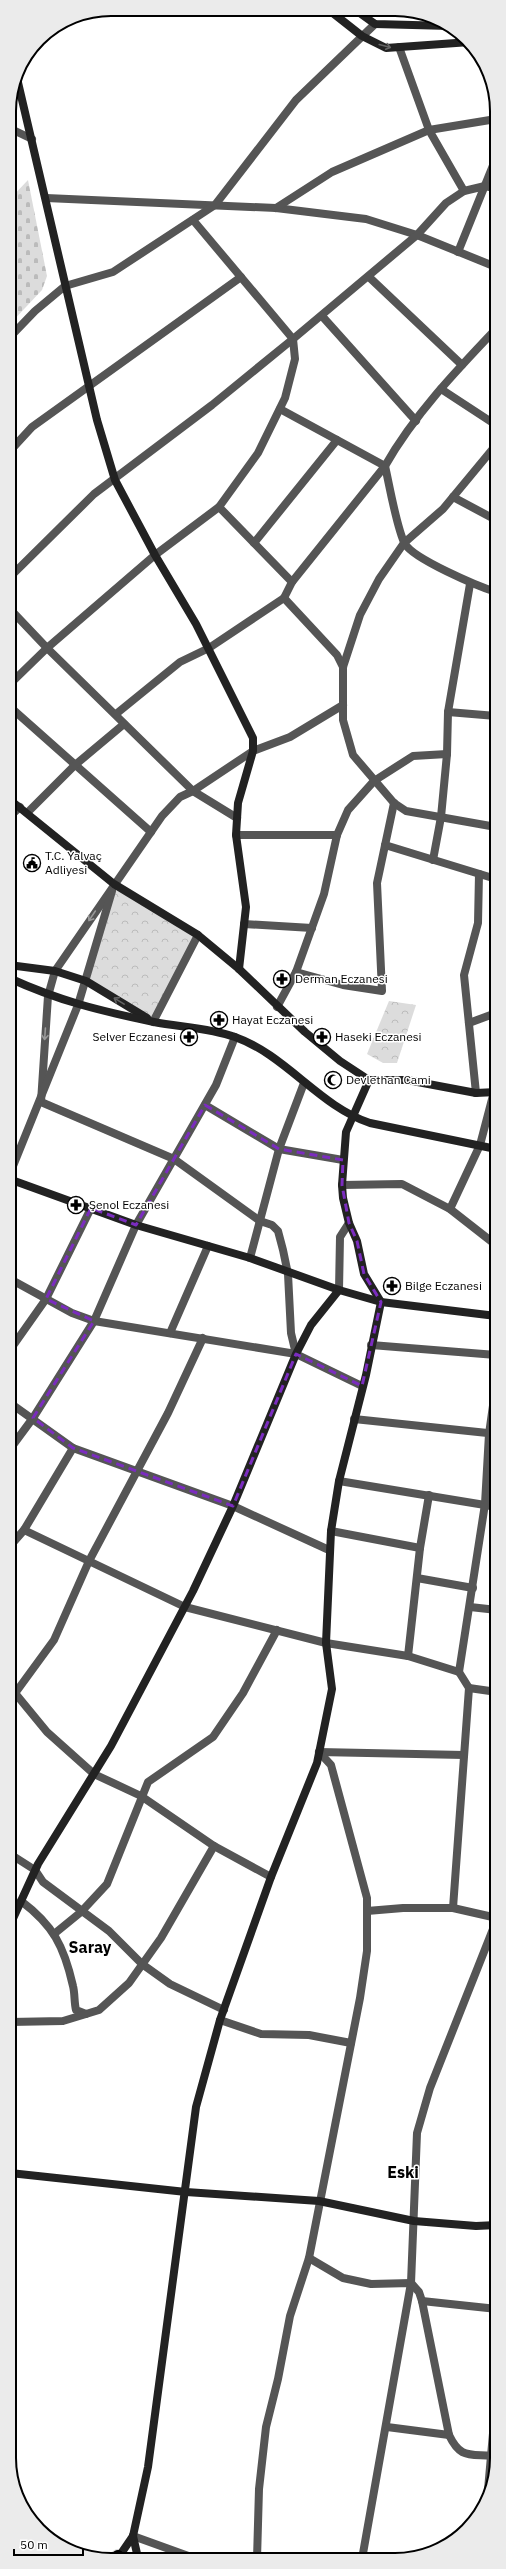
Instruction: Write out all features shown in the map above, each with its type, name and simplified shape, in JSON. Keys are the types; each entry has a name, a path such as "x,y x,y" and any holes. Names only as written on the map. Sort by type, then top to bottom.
{"street":[{"path":"337,16 362,36 386,48 461,43"},
{"path":"364,16 375,24 436,26"},
{"path":"16,331 35,311 66,286 113,272 215,205 296,100 375,24"},
{"path":"399,47 429,130 464,191"},
{"path":"19,86 89,387 115,480 155,555 209,648 253,738 252,751 238,803 237,818 236,835 245,893 244,924 239,969"},
{"path":"276,208 332,172 429,130 490,120"},
{"path":"16,131 32,138"},
{"path":"458,252 490,173"},
{"path":"16,571 94,494 115,480 322,316 417,235 446,203 464,191 485,186 490,187"},
{"path":"46,198 276,208 366,219 417,235 490,265"},
{"path":"16,678 47,648 155,555 219,507 258,453 285,398 295,359 293,339 193,220"},
{"path":"16,444 32,427 241,277"},
{"path":"369,277 462,365"},
{"path":"322,316 416,421"},
{"path":"116,714 180,662 209,648 284,598 292,582 385,466 395,448 441,389 490,335"},
{"path":"441,389 490,421"},
{"path":"280,409 385,466 404,543 412,553 470,584 490,590"},
{"path":"254,543 337,440"},
{"path":"490,452 443,510 404,543 379,580 360,615 343,667 343,720 353,754 374,781 394,803 406,811 490,826"},
{"path":"453,497 490,517"},
{"path":"219,507 292,582"},
{"path":"433,860 441,816 447,754 448,712 470,584"},
{"path":"284,598 337,655 343,667"},
{"path":"16,615 47,648 193,791 237,818"},
{"path":"41,1102 48,996 55,971 151,832 180,797 193,791 252,751 290,737 343,705"},
{"path":"16,712 151,832"},
{"path":"448,712 490,716"},
{"path":"28,812 75,765 124,724"},
{"path":"277,1007 296,972 312,928 324,894 337,835 348,810 374,781 413,756 447,754"},
{"path":"296,972 343,985 382,991 377,883 394,803"},
{"path":"16,804 28,812 114,884 198,935 239,969 277,1007 340,1062 369,1080 407,1080 476,1093 490,1090"},
{"path":"16,811 20,807"},
{"path":"236,835 337,835"},
{"path":"385,845 490,877"},
{"path":"476,1093 464,975 478,923 479,874"},
{"path":"16,1162 41,1102 78,1005 114,884"},
{"path":"244,924 312,928"},
{"path":"153,1022 198,935"},
{"path":"16,966 55,971 86,981 153,1022"},
{"path":"16,981 48,996 78,1005 153,1022 235,1037 266,1053 351,1117 370,1123 490,1148"},
{"path":"469,1022 490,1015"},
{"path":"16,1441 33,1418 94,1321 136,1224 216,1085 235,1037"},
{"path":"121,2553 133,2536 148,2467 186,2192 196,2107 220,2020 271,1877 317,1763 332,1690 326,1643 331,1531 339,1481 381,1302 364,1274 357,1241 349,1223 342,1185 346,1132 351,1117 369,1080"},
{"path":"250,1258 279,1149 304,1082"},
{"path":"41,1102 174,1159 260,1221 272,1225 278,1231 288,1274 291,1333 296,1354"},
{"path":"205,1105 279,1149 343,1160"},
{"path":"450,1209 480,1145 490,1110"},
{"path":"16,1181 136,1224 250,1258 288,1274 381,1302 490,1315"},
{"path":"342,1185 402,1184 450,1209 490,1240"},
{"path":"16,1342 46,1299 91,1208"},
{"path":"16,1912 35,1870 94,1774 185,1607 233,1506 296,1354 311,1325 339,1290 340,1237 349,1223"},
{"path":"170,1333 208,1246"},
{"path":"16,1282 72,1313 94,1321 296,1354 362,1386"},
{"path":"16,1685 54,1640 89,1561 138,1470 203,1338"},
{"path":"371,1345 490,1355"},
{"path":"16,1407 73,1448 138,1470 233,1506 329,1550"},
{"path":"354,1419 490,1434"},
{"path":"16,1536 24,1530 73,1448"},
{"path":"459,1672 473,1588 490,1460"},
{"path":"339,1481 490,1505"},
{"path":"408,1656 420,1548 429,1495"},
{"path":"24,1530 185,1607 326,1643 408,1656 459,1672 469,1688 453,1908"},
{"path":"331,1531 420,1548"},
{"path":"417,1578 473,1588"},
{"path":"470,1607 490,1609"},
{"path":"54,1934 81,1912 107,1884 141,1796 148,1782 213,1738 243,1693 277,1630"},
{"path":"469,1688 490,1691"},
{"path":"16,1693 47,1732 94,1774 141,1796 214,1846 271,1877"},
{"path":"319,1752 464,1755"},
{"path":"257,2553 259,2489 266,2428 278,2380 290,2316 309,2258 318,2201 351,2043 367,1951 367,1898 331,1765 319,1752"},
{"path":"16,2022 63,2021 99,2010 128,1983 161,1938 214,1846"},
{"path":"16,1858 35,1870 43,1882 81,1912 109,1931 142,1964 170,1984 224,2010"},
{"path":"21,1901 42,1918 54,1934 68,1969 76,2010 86,2014"},
{"path":"367,1911 403,1908 453,1908 490,1916"},
{"path":"363,2553 387,2427 411,2283 417,2133 430,2088 490,1936"},
{"path":"220,2020 261,2034 309,2035 351,2043"},
{"path":"16,2174 186,2192 318,2201 414,2221 476,2226 490,2225"},
{"path":"309,2258 344,2278 371,2284 411,2283 419,2292 422,2300 449,2435 455,2448 461,2454 490,2456"},
{"path":"422,2300 490,2308"},
{"path":"387,2427 449,2435"},
{"path":"133,2536 137,2553"},
{"path":"133,2536 180,2553"}],"highlighted area":[{"path":"205,1105 279,1149 343,1160 342,1185 349,1223 357,1241 364,1274 381,1302 362,1386 296,1354 233,1506 73,1448 33,1418 94,1321 46,1299 91,1208 136,1225"}],"green space":[{"path":"28,180 47,276 42,290 16,318 16,193"},
{"path":"114,884 198,935 153,1022 86,981"},
{"path":"389,1001 416,1005 397,1063 383,1063 367,1054"}],"place":[{"name":"T.C. Yalvaç Adliyesi","path":"32,863"},
{"name":"Derman Eczanesi","path":"282,979"},
{"name":"Hayat Eczanesi","path":"219,1020"},
{"name":"Selver Eczanesi","path":"189,1037"},
{"name":"Haseki Eczanesi","path":"322,1037"},
{"name":"Devlethan Cami","path":"333,1080"},
{"name":"Şenol Eczanesi","path":"76,1205"},
{"name":"Bilge Eczanesi","path":"392,1286"}],"district":[{"name":"Saray","path":"90,1947"},
{"name":"Eski","path":"403,2172"}]}
